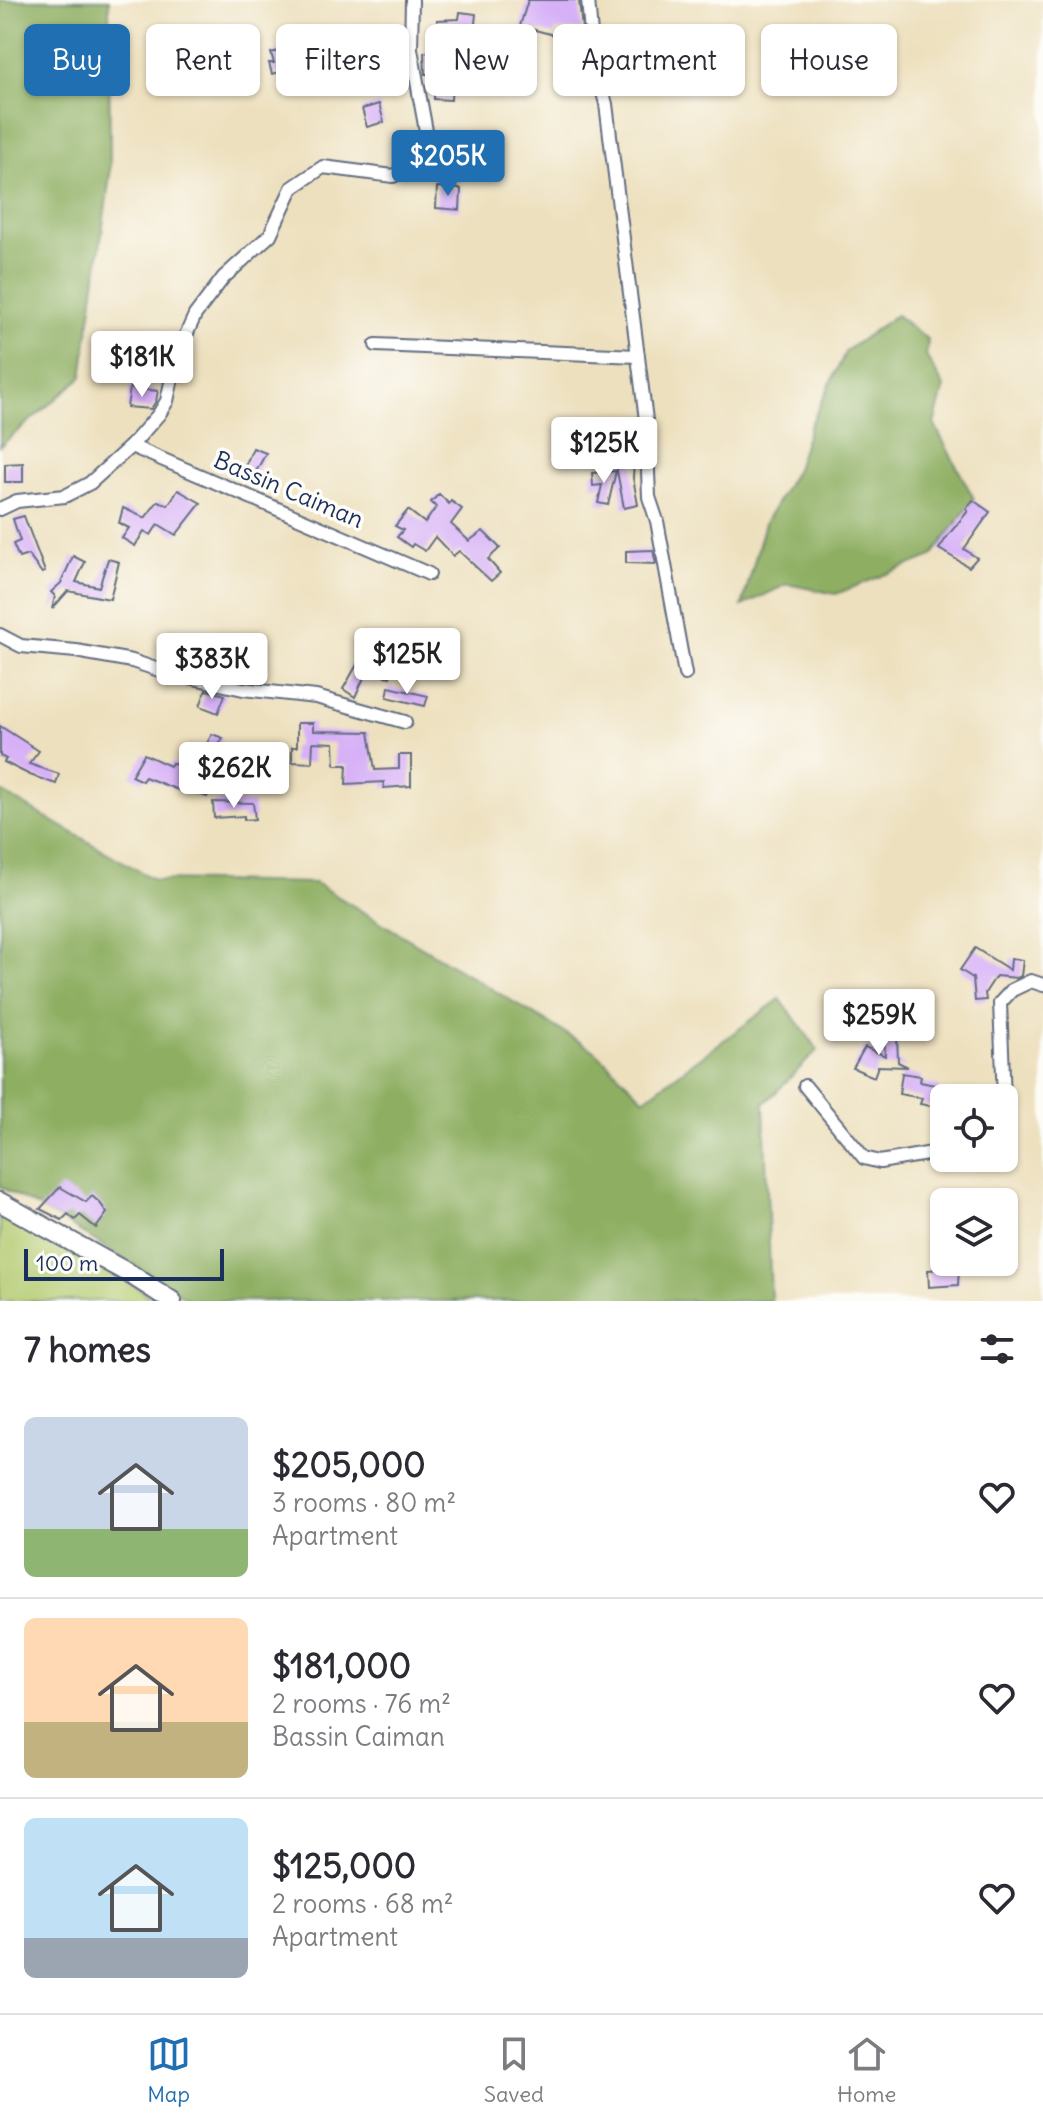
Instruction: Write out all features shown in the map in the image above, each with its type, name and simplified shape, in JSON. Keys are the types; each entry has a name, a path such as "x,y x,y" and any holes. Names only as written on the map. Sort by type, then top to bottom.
{"main road":[{"path":"0,1202 130,1274 172,1301"}],"street":[{"path":"0,509 17,501 65,496 90,483 131,446 167,401 177,355 195,315 223,278 270,235 292,188 323,167 393,176 417,164 426,131 411,49 412,0"},
{"path":"588,0 593,56 606,104 646,420 649,497 657,521 685,674"},
{"path":"376,345 638,356"},
{"name":"Bassin Caiman","path":"131,446 429,574"},
{"path":"0,635 21,646 76,651 132,661 243,689 316,697 405,722"},
{"path":"1003,1084 1000,1003 1012,990 1031,981 1043,985"},
{"path":"805,1086 864,1158 880,1162 930,1153"}],"green space":[{"path":"0,0 109,0 109,24 24,24 24,96 110,96 110,175 82,377 0,446"},
{"path":"896,315 928,340 926,356 944,387 934,424 974,499 932,556 836,594 787,584 742,606 765,523 796,469 810,426 846,351"},
{"path":"0,791 155,880 315,883 595,1051 644,1099 780,999 818,1050 764,1104 771,1301 191,1301 57,1217 0,1187"},
{"path":"0,1212 139,1288 153,1301 0,1301"}],"building":[{"path":"528,0 579,0 581,24 553,24 553,35 537,30 537,24 521,24"},
{"path":"460,12 476,14 475,24 437,24 437,20 459,19"},
{"path":"276,52 276,73 272,74 269,63 274,63 271,53"},
{"path":"434,96 451,96 451,100 434,99"},
{"path":"379,104 384,122 367,127 362,109"},
{"path":"437,187 461,189 460,210 436,208"},
{"path":"130,388 158,391 151,409 127,407"},
{"path":"597,439 635,440 633,478 638,505 624,508 617,471 619,451 597,450"},
{"path":"253,448 266,453 252,479 242,473"},
{"path":"23,463 23,482 5,482 5,464"},
{"path":"616,471 608,505 598,503 602,485 593,486 592,473"},
{"path":"178,490 201,503 176,535 158,524 151,535 144,531 135,546 122,538 129,528 119,523 123,508 145,518 158,501 168,505"},
{"path":"439,494 449,504 451,501 462,509 451,524 469,541 483,531 500,548 488,559 500,573 491,581 459,551 453,556 435,537 425,551 413,544 411,547 397,537 403,530 395,526 408,510 425,523 436,507 431,502"},
{"path":"973,500 990,512 964,549 977,558 969,567 939,549"},
{"path":"24,516 45,572 42,573 28,555 19,558 13,544 20,541 13,519"},
{"path":"653,550 656,564 626,563 626,551"},
{"path":"73,556 85,562 76,582 99,587 108,559 119,562 110,599 68,591 52,609 55,596 51,592 61,583"},
{"path":"366,635 376,642 371,649 377,652 372,661 392,666 390,677 367,671 355,697 343,689 362,656 357,648"},
{"path":"389,687 428,696 425,706 387,697"},
{"path":"206,690 225,695 218,713 200,706"},
{"path":"297,723 313,723 313,731 369,732 375,770 399,769 399,755 411,755 411,786 384,788 384,782 346,784 347,765 335,765 334,743 313,742 312,763 292,762 292,747 297,747"},
{"path":"0,726 39,751 29,764 59,774 56,784 4,762 6,759 0,756"},
{"path":"212,734 223,738 218,746 252,753 247,773 252,774 250,785 216,777 207,797 183,789 183,792 145,777 142,781 131,776 144,754 185,769 191,745 204,749"},
{"path":"213,802 253,803 255,819 244,820 244,816 214,818"},
{"path":"975,948 1010,970 1011,959 1023,960 1021,976 996,976 985,993 986,1000 975,1001 973,978 960,970"},
{"path":"884,1034 897,1034 898,1062 908,1067 878,1066 874,1077 853,1068 865,1047 885,1056"},
{"path":"902,1073 921,1076 920,1082 930,1084 930,1106 920,1104 922,1098 899,1094"},
{"path":"60,1187 86,1202 92,1196 100,1203 107,1213 96,1228 80,1215 75,1220 68,1214 62,1220 40,1209"},
{"path":"928,1270 930,1276 959,1276 958,1285 929,1287"}]}
